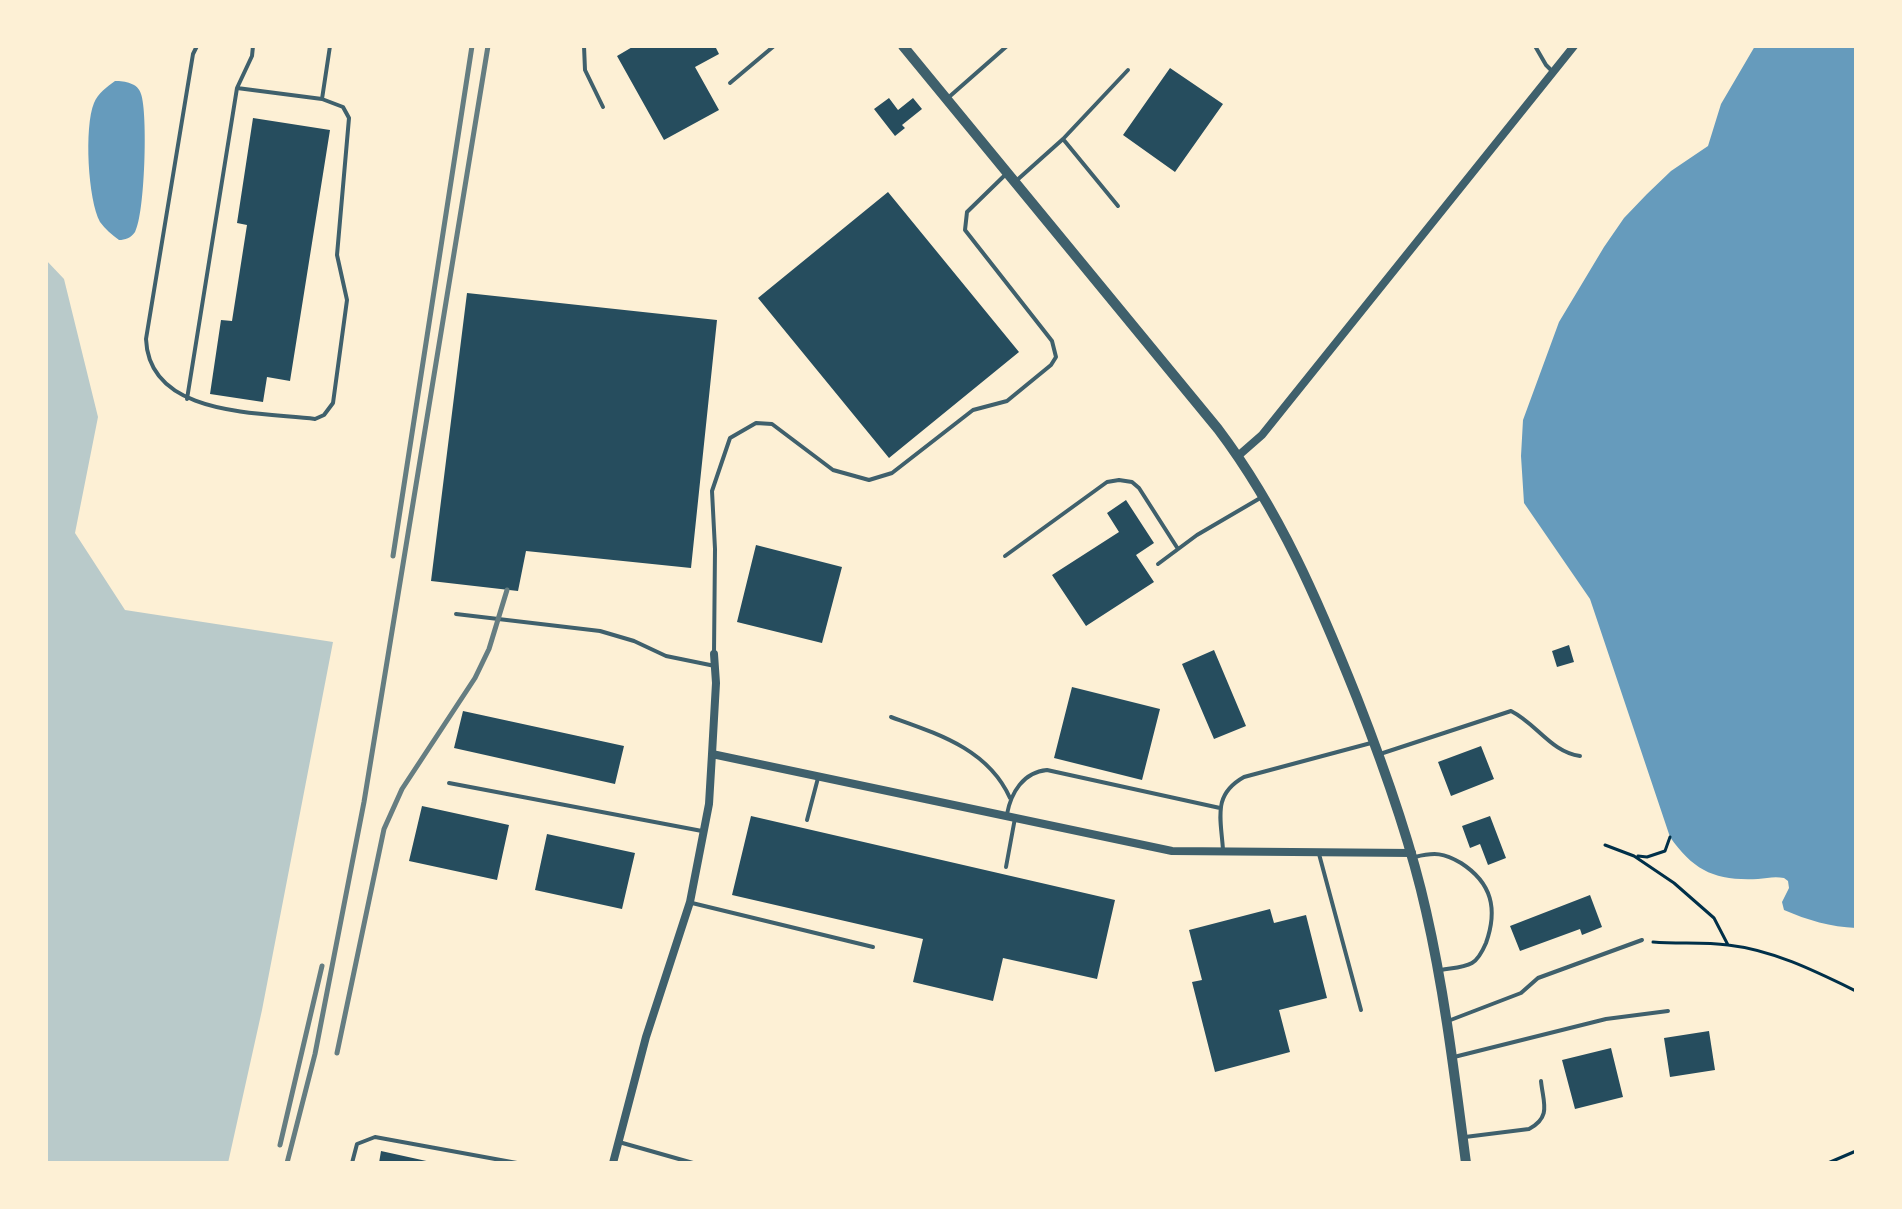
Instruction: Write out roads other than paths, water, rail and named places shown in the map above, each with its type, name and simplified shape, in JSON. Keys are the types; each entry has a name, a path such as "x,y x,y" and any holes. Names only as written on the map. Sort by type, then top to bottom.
{"street":[{"path":"903,46 1238,456 1264,496 1302,568 1374,743 1412,856 1438,971 1466,1163"},
{"path":"1238,456 1262,435 1574,46"},
{"path":"613,1163 646,1037 690,902 709,804 714,654"},
{"path":"712,754 1172,851 1412,856"}],"lane":[{"path":"197,46 193,54 146,339 147,352 155,372 187,399 209,406 315,419 324,415 333,403 347,300 337,255 349,118 343,107 322,99 237,88"},
{"path":"187,399 237,88 252,56 253,46"},
{"path":"322,99 330,46"},
{"path":"584,46 585,70 603,107"},
{"path":"730,83 774,46"},
{"path":"947,99 1007,46"},
{"path":"1535,46 1553,72"},
{"path":"714,654 712,491 730,438 756,423 772,424 833,470 869,480 884,477 973,410 1007,401 1051,365 1056,357 1052,341 968,238 965,230 967,212 1063,139 1128,70"},
{"path":"1063,139 1118,206"},
{"path":"1005,556 1099,487 1119,480 1132,482 1139,488 1178,549"},
{"path":"1158,564 1197,535 1264,496"},
{"path":"456,614 600,631 634,641 666,656 715,666"},
{"path":"1378,755 1511,711 1530,723 1560,750 1568,755 1580,756"},
{"path":"891,717 942,736 978,756 991,768 1010,798 1006,867"},
{"path":"1223,853 1220,808 1230,785 1244,777 1374,743"},
{"path":"1010,798 1031,775 1038,771 1054,770 1220,808"},
{"path":"807,820 818,776"},
{"path":"449,783 704,831"},
{"path":"1412,856 1434,852 1453,858 1479,876 1493,904 1491,927 1478,958 1470,964 1438,971"},
{"path":"1319,854 1361,1010"},
{"path":"690,902 873,947"},
{"path":"1446,1022 1521,993 1538,978 1642,940"},
{"path":"1451,1058 1606,1019 1668,1011"},
{"path":"1463,1138 1529,1129 1538,1124 1545,1114 1541,1081"},
{"path":"352,1163 357,1144 375,1137 517,1163"},
{"path":"619,1142 693,1163"}],"water":[{"path":"1755,46 1856,46 1856,928 1819,922 1784,910 1782,902 1789,888 1784,878 1718,876 1697,866 1679,849 1670,837 1590,599 1524,503 1521,456 1523,420 1559,322 1624,218 1671,171 1708,146 1721,104"},
{"path":"115,81 137,87 144,121 143,186 138,222 132,236 119,240 100,222 96,212 89,163 89,129 94,103 100,93"}],"railway":[{"path":"393,556 472,46"},
{"path":"287,1163 315,1054 364,802 488,46"},
{"path":"337,1053 384,829 402,789 475,678 489,649 507,590"},
{"path":"280,1145 322,966"}]}
